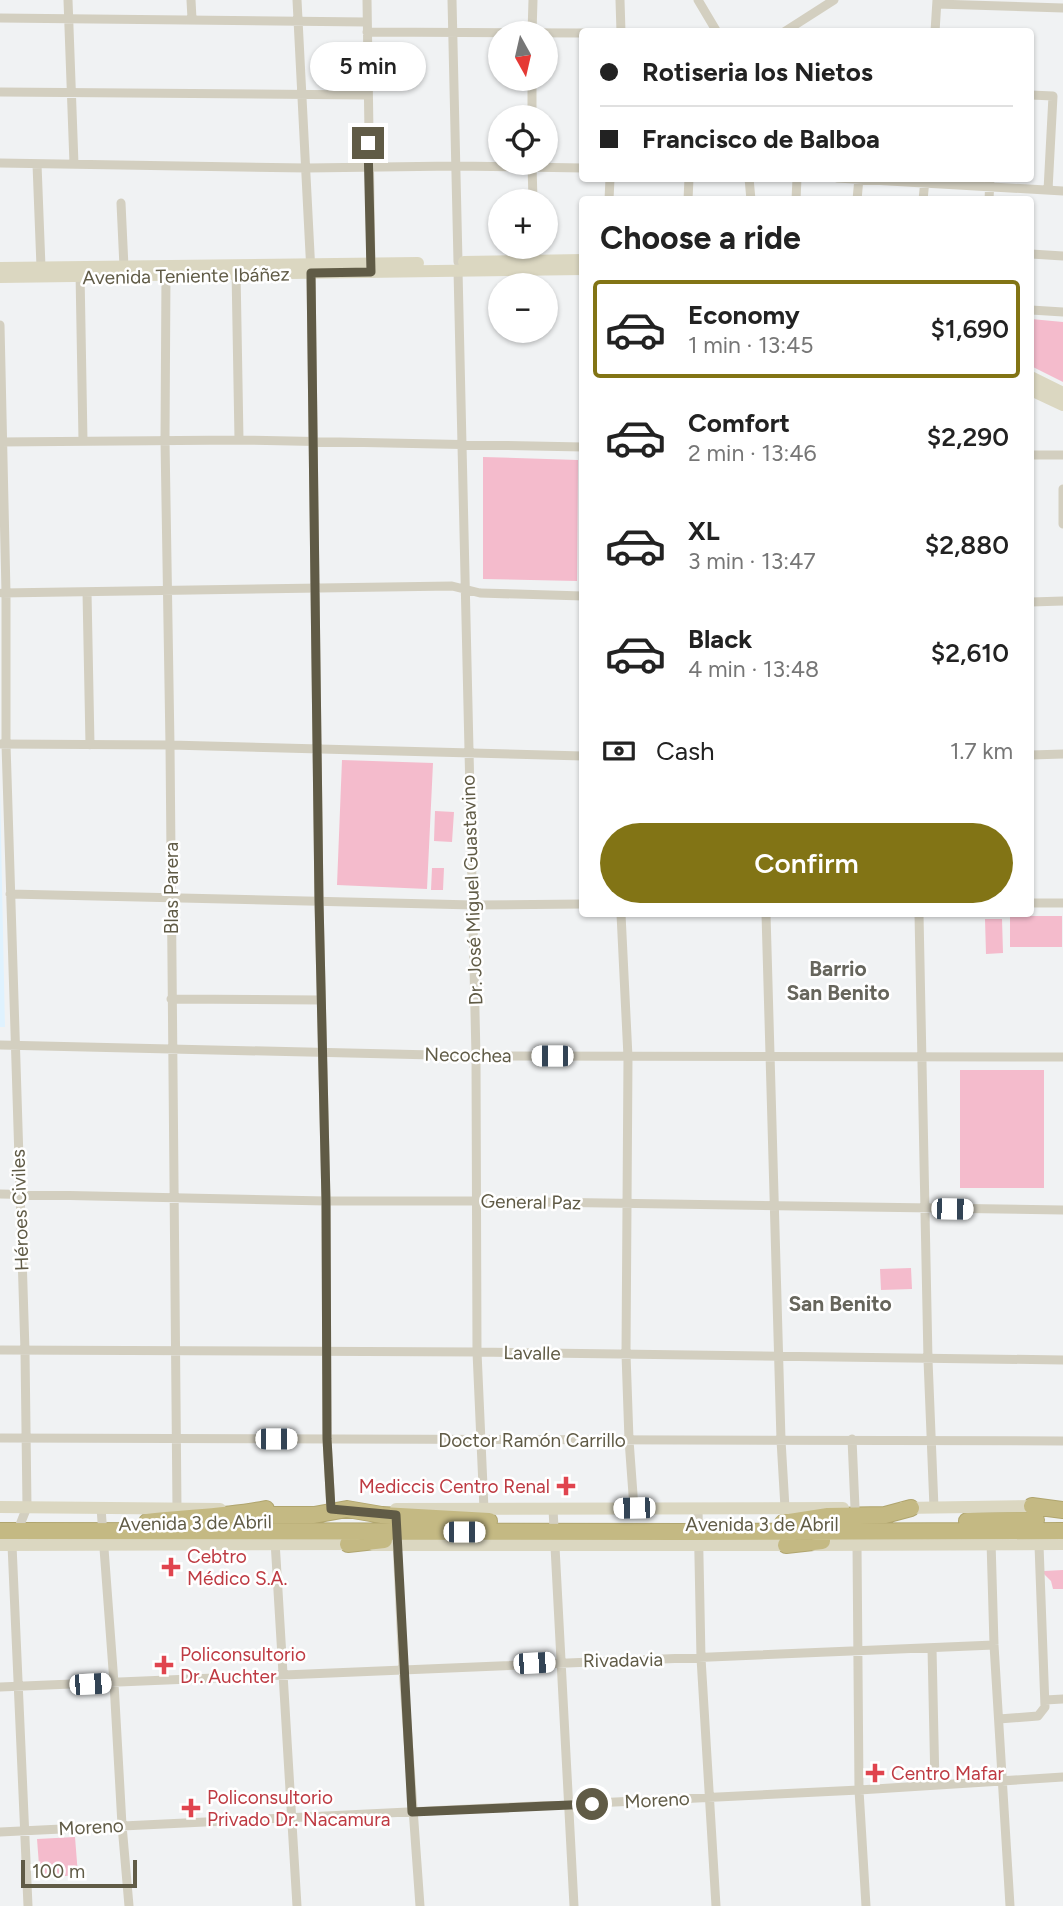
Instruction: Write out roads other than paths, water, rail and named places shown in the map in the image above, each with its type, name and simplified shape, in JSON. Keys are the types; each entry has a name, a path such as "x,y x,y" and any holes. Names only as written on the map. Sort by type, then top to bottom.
{"highway":[{"path":"1032,1506 1063,1508"},
{"path":"784,1515 885,1515 911,1508"},
{"path":"148,1527 245,1538 272,1525 339,1509 397,1527 487,1521"},
{"path":"148,1527 201,1515 243,1514 272,1525"},
{"name":"Avenida 3 de Abril","path":"698,1527 784,1515 992,1527"},
{"name":"Avenida 3 de Abril","path":"487,1521 553,1527 929,1532 1063,1520"},
{"name":"Avenida 3 de Abril","path":"0,1521 16,1530"},
{"path":"348,1544 397,1527 487,1521"},
{"name":"Avenida 3 de Abril","path":"272,1525 397,1527"},
{"name":"Avenida 3 de Abril","path":"0,1531 101,1526 148,1527"},
{"path":"992,1527 1063,1533"},
{"path":"786,1545 888,1538 929,1532"}],"main road":[{"name":"Avenida Teniente Ibáñez","path":"0,268 41,267 80,272 311,269 458,266 534,259 579,260"},
{"name":"Avenida Teniente Ibáñez","path":"534,259 579,268"},
{"name":"Avenida Teniente Ibáñez","path":"0,277 124,267 166,271"},
{"path":"1034,378 1063,393"},
{"path":"1034,391 1063,405"},
{"name":"Avenida 3 de Abril","path":"397,1527 553,1527 634,1508 698,1527 786,1545 857,1545 992,1527 1032,1506"},
{"name":"Avenida 3 de Abril","path":"0,1507 16,1530 101,1526 272,1525"},
{"name":"Avenida 3 de Abril","path":"784,1515 855,1508 934,1508 1039,1545 1063,1544"},
{"name":"Avenida 3 de Abril","path":"101,1526 177,1509 272,1525 348,1544"}],"street":[{"path":"68,0 74,164"},
{"path":"191,0 192,19"},
{"path":"297,0 311,269 319,901 326,1201 327,1439 339,1509"},
{"path":"367,0 371,268"},
{"name":"Dr. José Miguel Guastavino","path":"452,0 477,1056 477,1352 487,1521"},
{"path":"532,21 533,0"},
{"path":"620,0 621,28"},
{"path":"698,0 715,28"},
{"path":"790,28 834,0"},
{"path":"935,28 937,2 1063,8"},
{"path":"0,18 366,22"},
{"path":"367,32 488,32"},
{"path":"558,33 579,33"},
{"path":"0,92 367,95"},
{"path":"1034,95 1052,96 1048,190"},
{"path":"0,163 307,168 488,166"},
{"path":"37,164 41,267"},
{"path":"558,166 579,168"},
{"path":"990,182 1063,191"},
{"path":"121,203 124,267"},
{"path":"1034,254 1063,256"},
{"path":"236,270 239,440"},
{"name":"Blas Parera","path":"166,271 165,440 177,1509"},
{"path":"80,272 83,441"},
{"path":"1034,310 1063,312"},
{"name":"Héroes Civiles","path":"0,325 3,744 25,1351 26,1438 16,1530 28,1906"},
{"path":"1,442 239,440 579,447"},
{"path":"1034,455 1063,455"},
{"path":"1063,489 1063,524"},
{"path":"3,593 452,586 480,593 579,596"},
{"path":"88,592 90,745"},
{"path":"1034,602 1063,601"},
{"path":"3,744 318,748 579,756"},
{"path":"1034,755 1063,754"},
{"path":"10,894 474,905 579,904"},
{"path":"1034,903 1063,903"},
{"path":"621,917 628,1057 626,1354 634,1508"},
{"path":"766,917 784,1515"},
{"path":"919,917 928,1360 934,1508"},
{"path":"171,999 321,1000"},
{"name":"Necochea","path":"0,1045 477,1056 1063,1057"},
{"name":"General Paz","path":"0,1194 1063,1210"},
{"name":"Lavalle","path":"0,1350 477,1352 1063,1360"},
{"name":"Doctor Ramón Carrillo","path":"0,1438 1063,1441"},
{"path":"852,1439 855,1508"},
{"path":"272,1525 297,1906"},
{"path":"101,1526 129,1906"},
{"path":"397,1527 403,1669 420,1906"},
{"path":"553,1527 574,1906"},
{"path":"698,1527 701,1658 716,1906"},
{"path":"992,1527 995,1645 1010,1906"},
{"path":"857,1545 859,1790 866,1906"},
{"path":"999,1719 1038,1716 1045,1707 1039,1545"},
{"name":"Rivadavia","path":"0,1687 995,1645"},
{"path":"932,1648 935,1785"},
{"path":"1045,1700 1063,1699"},
{"name":"Moreno","path":"0,1832 709,1798 1063,1777"}],"place":[{"name":"Mediccis Centro Renal","path":"566,1486"},
{"name":"Cebtro Médico S.A.","path":"171,1567"},
{"name":"Policonsultorio Dr. Auchter","path":"164,1665"},
{"name":"Centro Mafar","path":"875,1773"},
{"name":"Policonsultorio Privado Dr. Nacamura","path":"191,1808"}],"district":[{"name":"Barrio San Benito","path":"838,980"},
{"name":"San Benito","path":"840,1303"}]}
